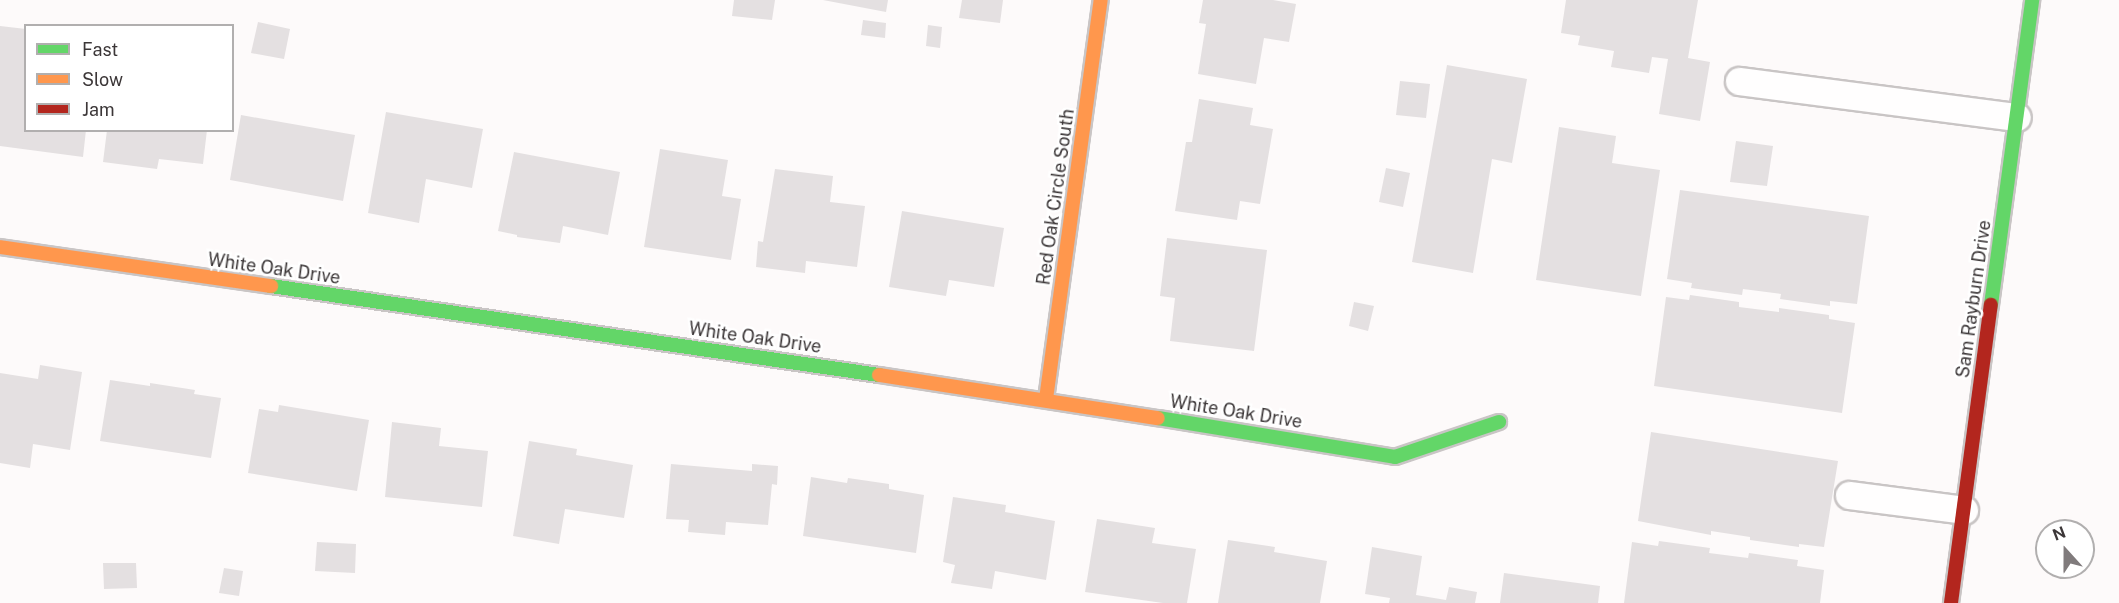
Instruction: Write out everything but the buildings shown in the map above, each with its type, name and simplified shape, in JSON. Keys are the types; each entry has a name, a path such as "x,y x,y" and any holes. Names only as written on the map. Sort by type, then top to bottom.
{"street":[{"name":"Red Oak Circle South","path":"1046,399 1101,0"},
{"name":"Sam Rayburn Drive","path":"1951,603 2032,0"},
{"name":"White Oak Drive","path":"0,247 1046,399 1395,457 1499,422"}],"lane":[{"path":"1739,81 2017,117"},
{"path":"1849,495 1964,510"}],"traffic: fast":[{"path":"1991,305 2032,0"},
{"path":"271,286 879,375"},
{"path":"1158,418 1395,457 1499,422"}],"traffic: slow":[{"path":"1046,399 1101,0"},
{"path":"0,247 271,286"},
{"path":"879,375 1158,418"}],"traffic: jam":[{"path":"1951,603 1991,305"}]}
